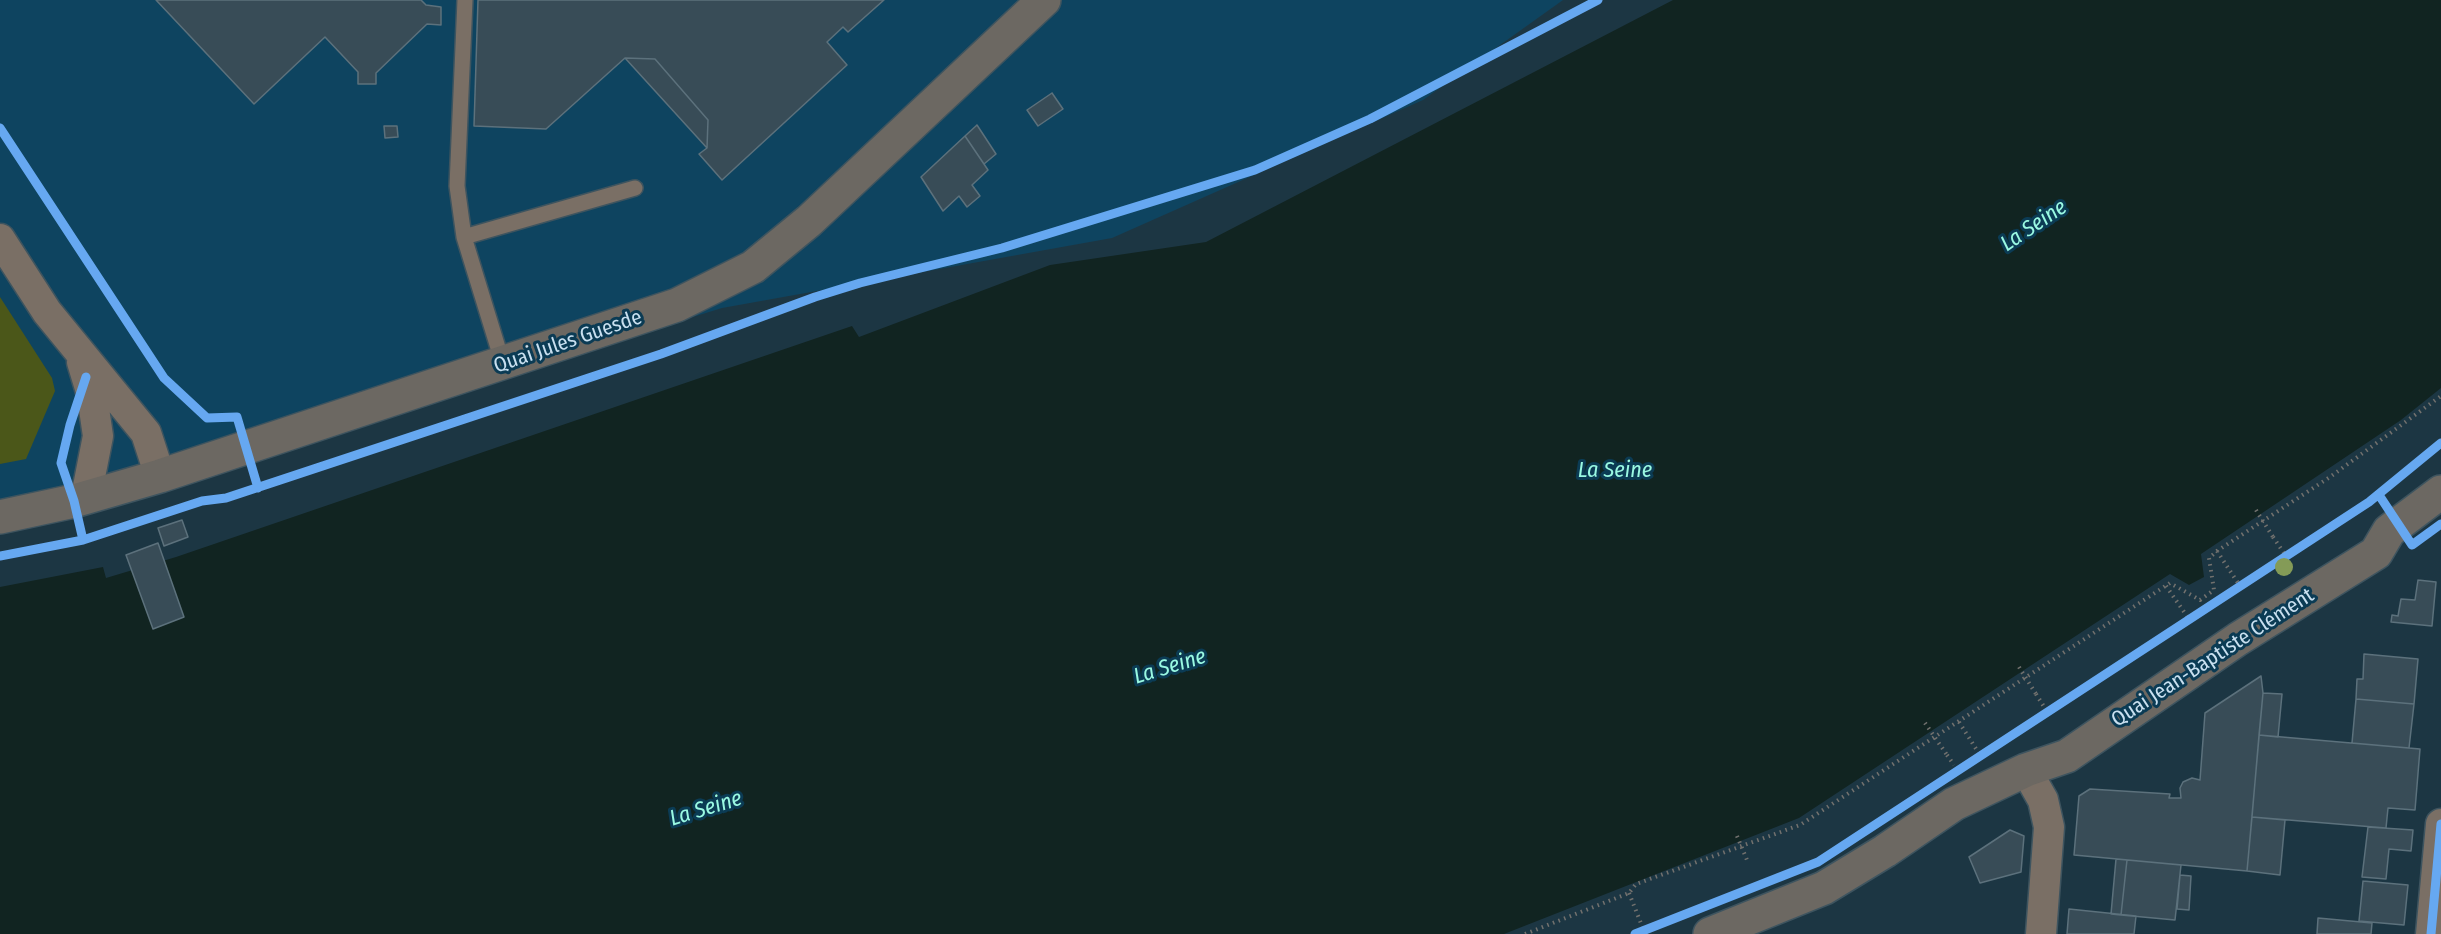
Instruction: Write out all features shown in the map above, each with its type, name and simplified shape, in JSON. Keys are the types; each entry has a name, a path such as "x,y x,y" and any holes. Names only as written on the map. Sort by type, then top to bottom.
{"main road":[{"name":"Quai Jules Guesde","path":"0,517 86,497 160,476 677,305 753,267 808,220 1044,0"},
{"name":"Quai Jean-Baptiste Clément","path":"1710,934 1824,888 1885,851 1954,804 2026,770 2067,756 2238,639 2376,553 2389,531 2441,492"},
{"name":"Quai Jean-Baptiste Clément","path":"1769,934 1843,903 1965,822 2026,770"}],"street":[{"path":"0,239 47,312 146,433 160,476"},
{"path":"78,348 92,395 98,436 86,497"},
{"path":"2026,770 2043,800 2049,827 2041,934"},
{"path":"2431,934 2437,898 2441,824"}],"lane":[{"path":"465,0 457,186 464,237 502,364"},
{"path":"464,237 635,188"}],"path":[{"path":"1525,934 1629,893 1636,884 1800,825 2170,583 2200,600 2214,590 2209,558 2217,551 2330,477 2441,396"},
{"path":"2256,510 2286,556"},
{"path":"2217,551 2240,586"},
{"path":"2166,586 2189,619"},
{"path":"2019,667 2048,713"},
{"path":"1959,722 1981,756"},
{"path":"1925,723 1947,755"},
{"path":"1737,836 1747,860"},
{"path":"1629,893 1644,930"}],"shaded area":[{"path":"0,0 1563,0 1423,100 1112,238 722,308 159,481 0,520"}],"green space":[{"path":"0,297 52,378 55,391 26,459 0,464"}],"water":[{"name":"La Seine","path":"1673,0 2441,0 2441,388 2401,420 2201,554 2204,577 2189,585 2170,574 1799,818 1504,934 0,934 0,587 103,567 106,578 176,557 852,326 859,337 1050,265 1206,242"}],"building":[{"path":"156,0 421,0 426,5 441,7 441,25 427,24 376,73 376,84 358,84 358,72 325,37 254,104"},
{"path":"478,0 884,0 848,32 843,27 827,42 847,65 722,180 699,154 707,148 708,120 655,59 625,58 546,129 474,126"},
{"path":"625,58 655,59 708,120 707,148"},
{"path":"1052,93 1063,109 1038,126 1027,110"},
{"path":"977,125 996,154 984,164 965,136"},
{"path":"384,126 397,126 398,137 385,138"},
{"path":"965,136 988,170 972,185 980,196 967,207 959,196 943,211 921,177"},
{"path":"182,520 188,537 164,546 158,528"},
{"path":"158,543 184,617 153,629 126,555"},
{"path":"2418,580 2436,582 2432,626 2391,622 2392,615 2398,616 2401,599 2415,600"},
{"path":"2364,654 2418,659 2414,704 2356,699 2357,679 2363,679"},
{"path":"2261,676 2263,693 2247,871 2074,855 2079,796 2090,789 2170,794 2169,798 2181,798 2180,788 2183,782 2192,778 2200,780 2205,713"},
{"path":"2263,693 2282,694 2278,737 2259,735"},
{"path":"2356,699 2414,704 2409,748 2352,743"},
{"path":"2259,735 2420,749 2415,810 2388,808 2386,828 2252,817"},
{"path":"2252,817 2285,820 2280,875 2247,871"},
{"path":"2368,827 2413,830 2411,851 2389,849 2386,879 2362,877"},
{"path":"2010,830 2024,836 2021,872 1980,883 1969,857"},
{"path":"2116,859 2127,860 2121,915 2111,914"},
{"path":"2127,860 2181,865 2175,920 2121,915"},
{"path":"2180,875 2191,876 2189,910 2177,909"},
{"path":"2363,881 2408,885 2404,925 2359,921"},
{"path":"2069,909 2136,916 2134,934 2067,934"},
{"path":"2318,918 2372,923 2371,934 2317,934"}],"cycle path":[{"path":"0,556 83,540 202,501 226,498 661,354 815,297 860,283 1002,248 1255,170 1370,119 1598,0"},
{"path":"0,128 164,378 207,418 237,417 258,488"},
{"path":"83,540 74,501 61,463 70,425 86,377"},
{"path":"1635,934 1818,862 2369,502 2441,443"},
{"path":"2379,495 2412,545 2441,524"},
{"path":"2431,934 2441,824"}]}
